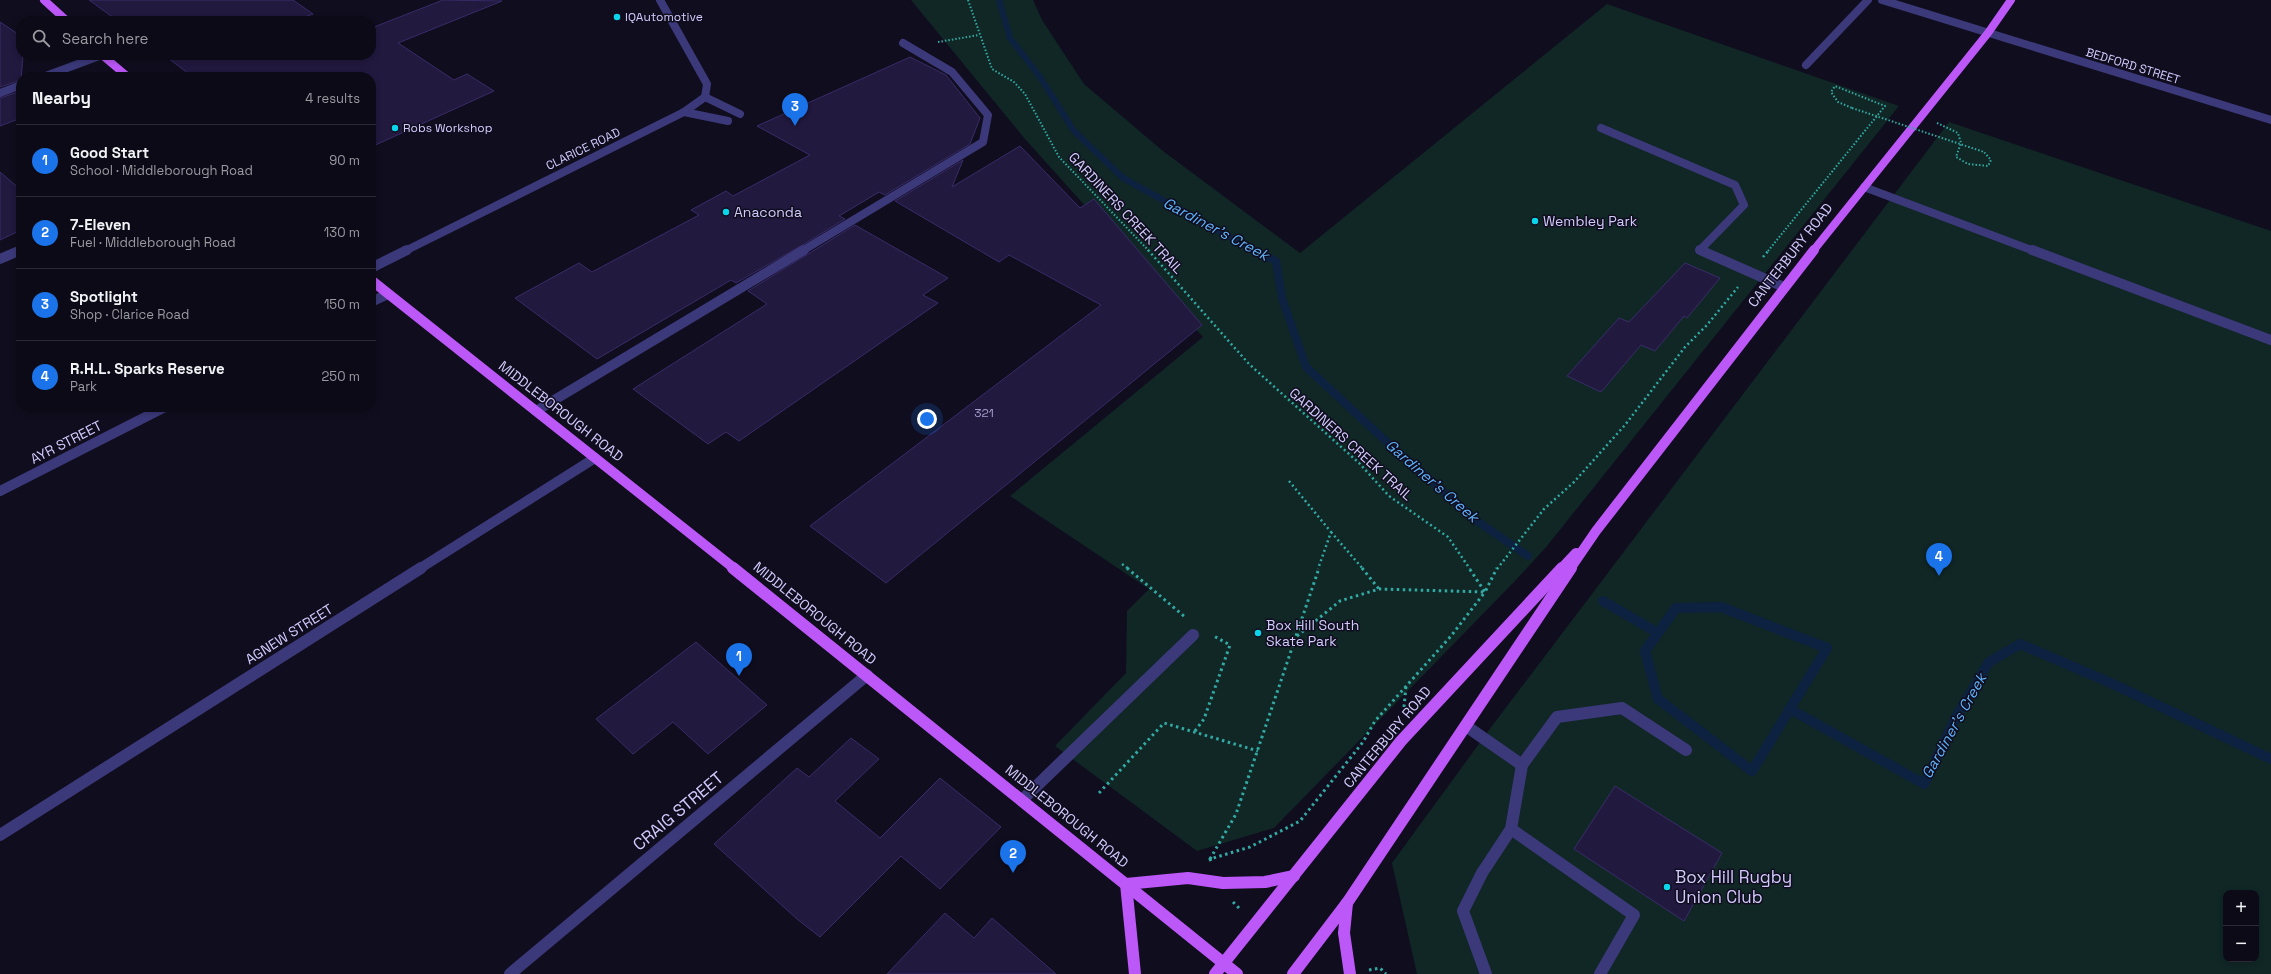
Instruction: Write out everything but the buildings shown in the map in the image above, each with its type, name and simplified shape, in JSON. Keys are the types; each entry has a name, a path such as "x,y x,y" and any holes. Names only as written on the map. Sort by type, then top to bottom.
{"main road":[{"path":"44,0 62,16"},
{"name":"CANTERBURY ROAD","path":"1292,974 1347,903 1596,531 1784,287 1988,33 2011,0"},
{"path":"108,60 122,72"},
{"name":"MIDDLEBOROUGH ROAD","path":"376,284 867,675 1126,884 1219,969 1237,974"},
{"name":"CANTERBURY ROAD","path":"1219,969 1401,741 1596,531"},
{"path":"1135,974 1126,884 1188,878 1222,883 1265,882 1294,876"},
{"path":"1347,903 1344,933 1350,974"}],"street":[{"path":"660,0 707,84 705,97 740,114"},
{"path":"1806,65 1868,0"},
{"name":"BEDFORD STREET","path":"1882,0 2271,120"},
{"path":"536,412 983,142 988,115 952,72 903,43"},
{"path":"56,72 89,60"},
{"path":"0,92 16,87"},
{"name":"CLARICE ROAD","path":"376,266 684,112 705,97"},
{"path":"684,112 728,121"},
{"path":"1601,128 1735,185 1744,205 1700,250 1784,287"},
{"path":"1864,187 2271,340"},
{"path":"0,259 16,252"},
{"path":"376,300 388,294"},
{"name":"AYR STREET","path":"0,491 155,412"},
{"name":"AGNEW STREET","path":"0,835 595,458"},
{"path":"1022,800 1193,635"},
{"name":"CRAIG STREET","path":"510,974 867,675"},
{"path":"1486,974 1463,911 1482,873 1510,829 1522,765 1557,717 1622,708 1686,750"},
{"path":"1466,726 1522,765"},
{"path":"1510,829 1634,915 1600,974"}],"path":[{"name":"GARDINERS CREEK TRAIL","path":"968,0 992,69 1014,82 1026,94 1059,157 1115,213 1220,329 1249,364 1359,463 1389,496 1448,536 1485,592"},
{"path":"935,43 979,35"},
{"path":"1210,859 1250,847 1300,821 1363,742 1375,721 1451,636 1485,592 1505,557 1544,509 1574,482 1625,425 1685,347 1707,325 1751,272 1885,106 1836,86 1831,92 1838,102 1852,108 1984,152 1991,160 1988,166 1968,164 1956,157 1961,143 1958,133 1922,116"},
{"path":"1289,481 1379,589"},
{"path":"1210,859 1236,814 1331,532"},
{"path":"1297,636 1340,601 1379,589 1485,592"},
{"path":"1099,793 1164,723 1258,751"},
{"path":"1210,859 1222,883"}],"green space":[{"path":"911,0 1033,0 1042,20 1084,84 1163,151 1300,253 1607,4 1899,106 1547,546 1515,581 1274,828 1197,851 1055,746 1126,673 1127,611 1149,589 1010,496 1203,337 1025,139"},
{"path":"1949,122 2271,231 2271,974 1417,974 1392,863 1492,726"}],"waterway":[{"name":"Gardiner's Creek","path":"999,0 1010,38 1040,77 1074,131 1123,178 1254,251"},
{"name":"Gardiner's Creek","path":"1254,251 1276,261 1282,298 1306,367 1389,444 1477,521 1528,556"},
{"name":"Gardiner's Creek","path":"1603,601 1658,633"},
{"name":"Gardiner's Creek","path":"1721,607 1827,648 1752,771 1658,699 1645,651 1658,633 1676,608 1721,607"},
{"name":"Gardiner's Creek","path":"1790,709 1924,784 1957,715 1989,662 2020,644 2113,684 2271,759"}],"place":[{"name":"IQAutomotive","path":"617,17"},
{"name":"Spotlight","path":"795,126"},
{"name":"Robs Workshop","path":"395,128"},
{"name":"Anaconda","path":"726,212"},
{"name":"Wembley Park","path":"1535,221"},
{"name":"R.H.L. Sparks Reserve","path":"1939,576"},
{"name":"Box Hill South Skate Park","path":"1258,633"},
{"name":"Good Start","path":"739,676"},
{"name":"7-Eleven","path":"1013,873"},
{"name":"Box Hill Rugby Union Club","path":"1667,887"}]}
